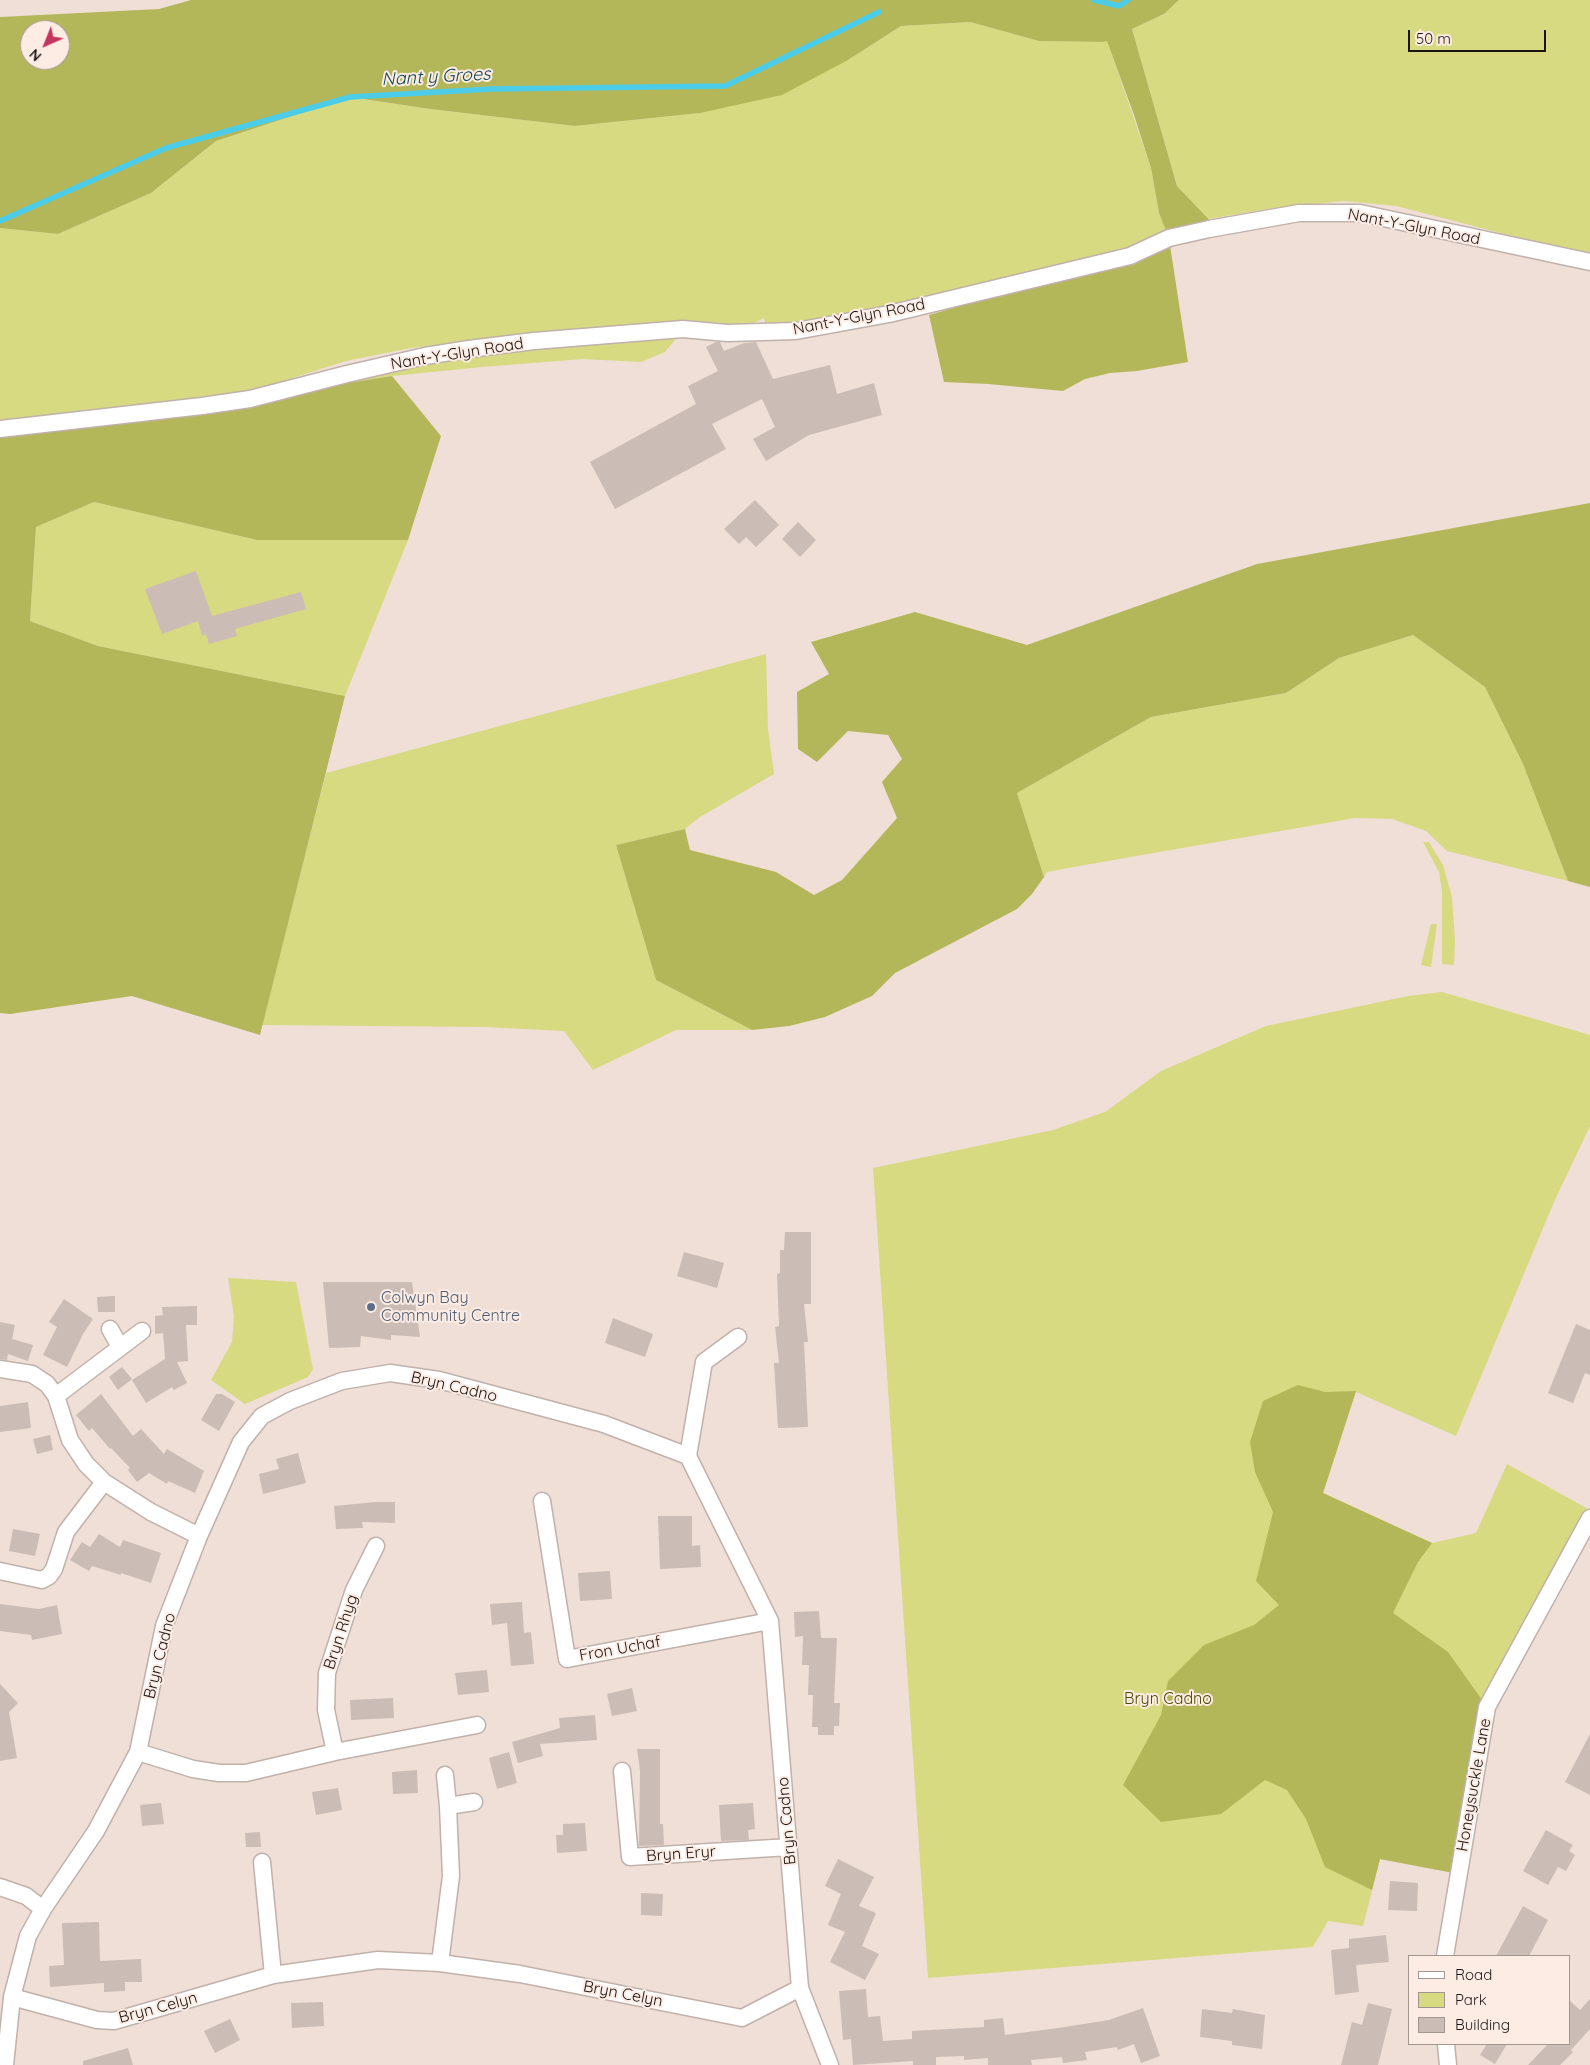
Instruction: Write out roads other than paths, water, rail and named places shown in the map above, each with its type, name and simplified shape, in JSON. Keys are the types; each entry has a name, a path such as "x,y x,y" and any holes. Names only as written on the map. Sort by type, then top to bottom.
{"street":[{"name":"Nant-Y-Glyn Road","path":"0,429 250,399 382,366 470,348 683,329 727,333 796,331 889,314 1130,256 1169,238 1299,213 1360,213 1590,262"},
{"path":"110,1329 120,1347"},
{"path":"56,1396 142,1331"},
{"path":"688,1456 704,1362 738,1337"},
{"path":"0,1369 32,1374 47,1384 56,1396 70,1440 86,1464 104,1482 150,1512 199,1536"},
{"name":"Bryn Cadno","path":"5,2065 12,1997 28,1936 43,1909 96,1831 138,1752 164,1626 199,1536 241,1442 262,1416 290,1401 342,1381 390,1373 439,1380 604,1424 688,1456 770,1621 800,1988 830,2065"},
{"path":"0,1571 42,1580 49,1576 54,1569 66,1532 104,1482"},
{"name":"Fron Uchaf","path":"542,1501 567,1659 770,1621"},
{"name":"Honeysuckle Lane","path":"1445,1955 1487,1707 1590,1518"},
{"name":"Bryn Rhyg","path":"335,1752 326,1710 327,1673 354,1590 376,1546"},
{"path":"138,1752 193,1768 228,1773 246,1773 335,1752 477,1725"},
{"name":"Bryn Eryr","path":"622,1771 630,1857 789,1847"},
{"path":"440,1963 451,1876 448,1806 444,1774"},
{"path":"448,1806 474,1802"},
{"path":"262,1862 273,1975"},
{"path":"0,1887 26,1896 43,1909"},
{"name":"Bryn Celyn","path":"12,1997 97,2020 114,2021 273,1975 378,1960 440,1963 520,1974 742,2018 800,1988"},
{"path":"1446,2045 1448,2065"}],"waterway":[{"name":"Nant y Groes","path":"1094,0 1119,6 1128,0"},
{"name":"Nant y Groes","path":"0,221 166,148 350,97 491,89 725,86 879,12"}],"place":[{"name":"Colwyn Bay Community Centre","path":"371,1307"}]}
